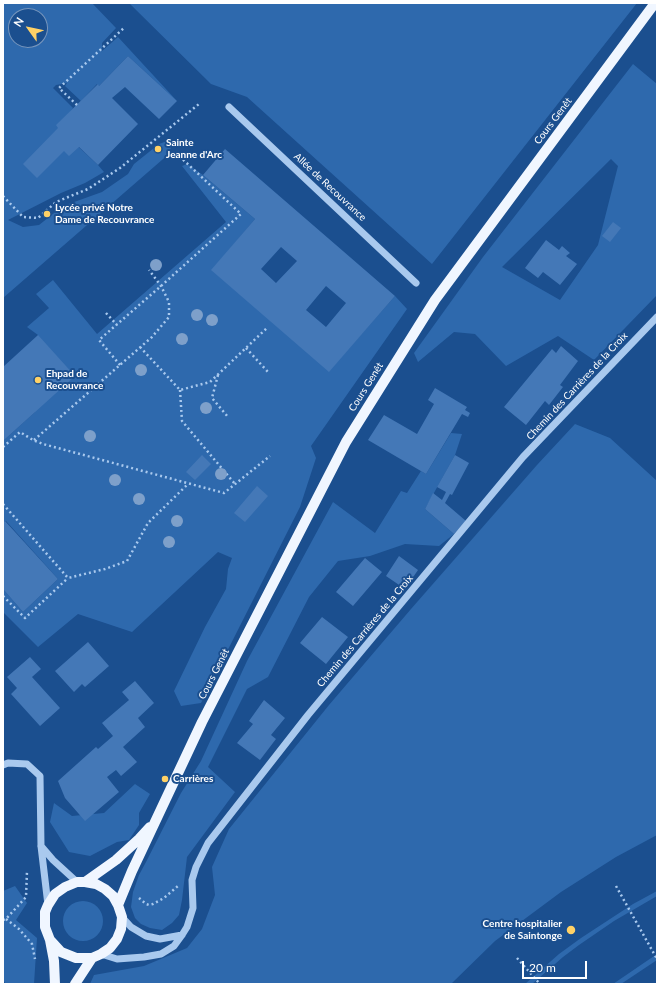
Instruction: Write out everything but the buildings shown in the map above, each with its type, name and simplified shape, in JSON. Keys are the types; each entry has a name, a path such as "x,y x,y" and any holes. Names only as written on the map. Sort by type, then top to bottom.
{"main road":[{"name":"Cours Genêt","path":"118,905 132,871 202,722 346,442 435,300 655,3"},
{"name":"Cours Genêt","path":"81,882 116,860 139,839 156,819"},
{"path":"55,984 54,961 50,940 45,927 45,912 55,894 65,887 81,882 96,884 113,896 122,917 121,928 117,939 110,948 97,956 75,984"},
{"path":"50,940 61,952 76,958 97,956"}],"street":[{"name":"Allée de Recouvrance","path":"229,107 416,283"},
{"name":"Chemin des Carrières de la Croix","path":"97,956 116,959 144,957 161,954 174,946 187,927 193,908 192,880 196,867 208,843 308,715 523,458 657,317"},
{"path":"3,765 8,763 27,764 40,776 41,846 48,905"},
{"path":"41,846 53,860 81,882"},
{"path":"122,917 131,927 146,936 160,939 182,935"}],"path":[{"path":"77,105 59,88 125,27"},
{"path":"3,196 23,217 38,218 56,202 88,189 120,168 199,104"},
{"path":"120,365 99,340 241,214 176,153"},
{"path":"33,440 152,337 170,317 169,302 161,286 150,270"},
{"path":"106,313 117,325"},
{"path":"180,390 210,382 268,327"},
{"path":"140,347 180,390 182,421 235,484"},
{"path":"246,348 268,372"},
{"path":"218,375 212,398 228,417"},
{"path":"3,447 20,432 43,444 224,493 270,456"},
{"path":"3,596 25,618 68,578 105,569 127,561 148,523 189,484"},
{"path":"3,504 68,578"},
{"path":"137,896 149,905 159,901 171,893 196,867"},
{"path":"27,870 26,897 5,919 19,929 32,944 37,966"},
{"path":"616,886 657,959"},
{"path":"517,958 540,984"}],"shaded area":[{"path":"3,3 92,3 116,28 102,43 102,51 118,37 177,101 128,56 99,86 97,84 81,101 65,86 67,83 56,85 53,88 73,108 58,128 104,172 85,183 61,193 8,220 23,227 39,225 63,206 102,192 128,174 134,164 159,144 170,140 170,153 3,298"},
{"path":"129,3 637,3 432,264 247,97 211,84"},
{"path":"633,64 657,84 657,295 594,360 558,336 506,366 475,334 454,332 418,362 414,353 483,257","holes":["611,159 618,166 598,245 560,300 502,267"]},
{"path":"187,164 203,175 255,219 212,270 329,371 395,296 407,309 311,446 316,458 300,507 201,703 181,706 174,691 205,627 226,589 228,569 232,558 218,552 132,632 78,614 38,647 3,612 3,589 23,612 58,579 6,521 3,523 3,441 35,412 38,335 27,327 49,308 36,294 53,280 97,334 226,222 182,166"},
{"path":"575,424 610,438 657,481 657,835 616,857 561,892 495,941 451,984 90,984 94,975 144,966 187,948 202,929 215,895 212,867 229,829 329,705 411,609 537,465"},
{"path":"451,433 462,434 455,455 425,509 454,534 439,546 405,544 370,556 338,561 309,597 268,677 247,689 208,767 235,792 187,857 179,915 172,923 162,930 150,928 141,924 135,918 131,907 133,892 139,875 181,793 201,761 247,661 333,502 375,533 401,491 407,493 421,471 426,474"},
{"path":"135,784 150,794 139,813 139,825 129,840 117,842 90,856 69,852 50,822 54,803 72,816 104,813"},
{"path":"15,886 27,903 16,920 37,938 34,984 6,984 3,980 3,891"},
{"path":"657,891 657,896 614,921 579,945 532,984 525,984 559,954 581,938 633,904"},
{"path":"83,901 91,903 97,907 101,913 103,921 101,929 97,935 91,939 83,941 75,939 69,935 65,929 63,921 65,913 69,907 75,903"},
{"path":"657,954 657,960 621,984 613,984"}],"place":[{"name":"Sainte Jeanne d'Arc","path":"158,149"},
{"name":"Lycée privé Notre Dame de Recouvrance","path":"47,214"},
{"name":"Ehpad de Recouvrance","path":"38,380"},
{"name":"Carrières","path":"165,779"},
{"name":"Centre hospitalier de Saintonge","path":"571,930"}]}
